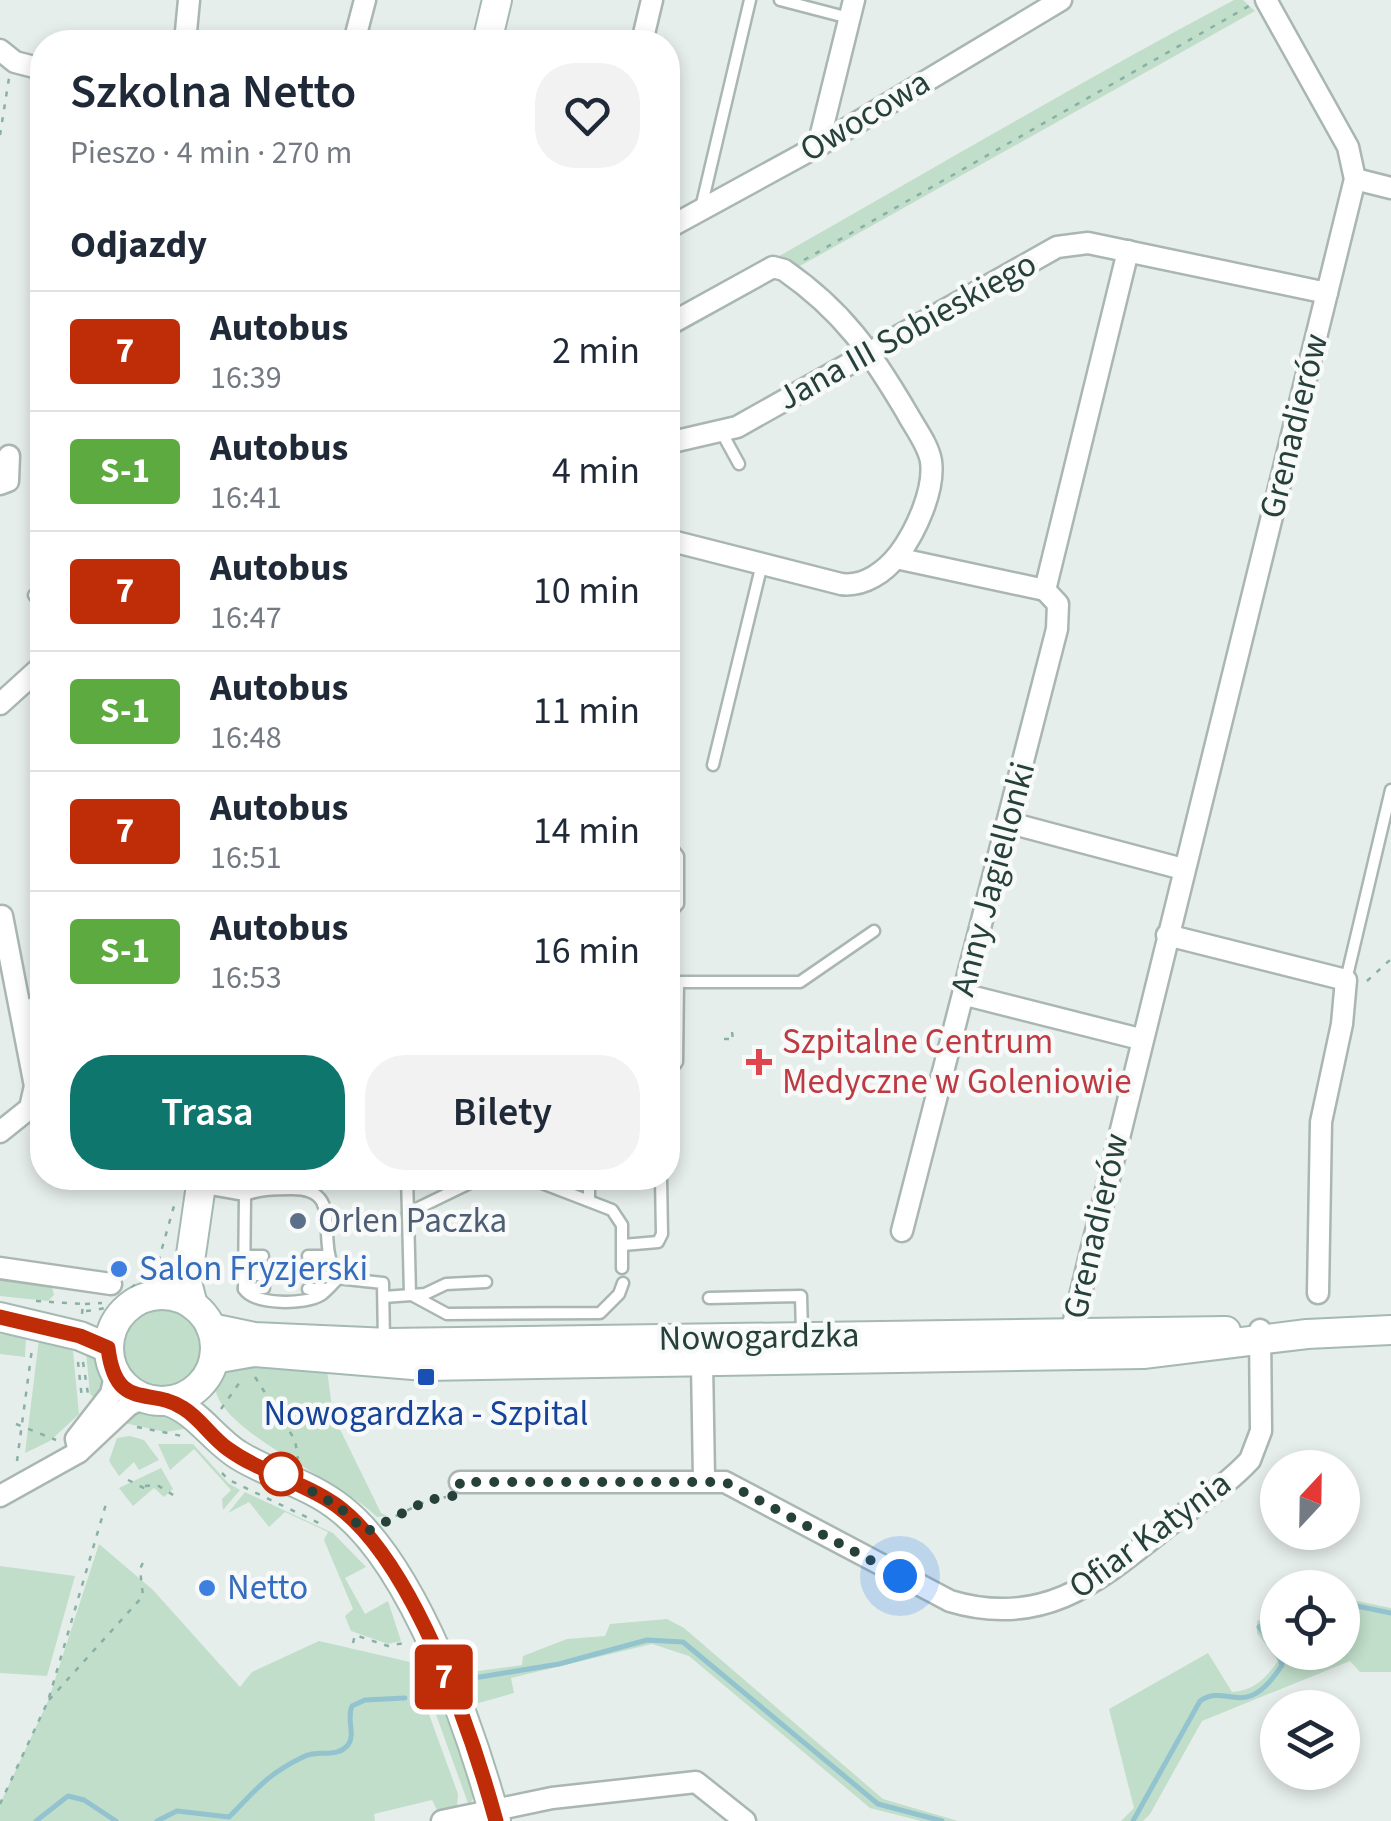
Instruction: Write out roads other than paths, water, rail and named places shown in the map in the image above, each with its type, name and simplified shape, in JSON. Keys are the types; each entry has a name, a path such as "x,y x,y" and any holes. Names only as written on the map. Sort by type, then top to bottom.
{"street":[{"path":"187,30 190,0"},
{"path":"357,30 365,0"},
{"path":"489,30 497,0"},
{"path":"645,30 652,0"},
{"name":"Owocowa","path":"680,221 818,146 1061,0"},
{"path":"1261,1 1348,147 1356,179 1391,188"},
{"path":"818,146 851,9"},
{"name":"Grenadierów","path":"1068,1344 1140,1039 1356,179"},
{"name":"Jana III Sobieskiego","path":"680,440 722,433 1057,247 1088,243 1327,294"},
{"name":"Anny Jagiellonki","path":"902,1231 952,1032 966,995 1060,615 1058,604 1045,590 1128,250"},
{"path":"680,318 779,269 844,317 870,350 932,465 917,523 896,558 873,577 850,585 680,543"},
{"path":"0,484 8,481 9,456"},
{"path":"896,558 1045,590"},
{"path":"0,704 30,677"},
{"path":"1010,823 1183,869"},
{"path":"2,916 30,1072"},
{"path":"1166,935 1346,980 1342,1024 1321,1122 1318,1293"},
{"path":"966,995 1140,1039"},
{"path":"0,1130 18,1120 30,1104"},
{"path":"16,1324 100,1320 156,1295 169,1276 190,1195"},
{"path":"190,1195 187,1282 193,1305 212,1328 210,1370 204,1393 215,1414 338,1506 366,1532 401,1581 424,1623 494,1816"},
{"path":"0,1268 111,1284"},
{"path":"156,1295 193,1305"},
{"path":"79,1452 76,1439 111,1394 112,1361 122,1312"},
{"path":"16,1324 112,1361 155,1400 185,1409 227,1449 289,1469"},
{"name":"Nowogardzka","path":"212,1328 254,1337 384,1343 600,1339 802,1349 1068,1344 1159,1353 1260,1336 1391,1330"},
{"name":"Ofiar Katynia","path":"460,1482 704,1478 742,1489 950,1601 989,1608 1043,1605 1093,1585 1250,1460 1262,1432 1260,1336"},
{"name":"Nowogardzka","path":"210,1370 254,1352 425,1366 600,1339 702,1364 802,1349"},
{"path":"702,1364 704,1478"},
{"path":"0,1496 79,1452 129,1405 182,1398 210,1370"},
{"path":"442,1821 494,1816 552,1798 696,1782 746,1821"}],"lane":[{"path":"700,210 750,0"},
{"path":"780,0 851,9"},
{"path":"722,433 739,464"},
{"path":"713,765 762,564"},
{"path":"1346,980 1391,790"},
{"path":"680,982 800,982 874,931"},
{"path":"20,1006 30,1004"},
{"path":"190,1195 245,1195 258,1190"},
{"path":"311,1190 319,1194 326,1207 326,1256 338,1278"},
{"path":"407,1190 410,1294"},
{"path":"408,1214 456,1190"},
{"path":"563,1190 612,1210 622,1225 622,1268"},
{"path":"589,1190 589,1199"},
{"path":"622,1244 658,1242 662,1234 661,1190"},
{"path":"245,1195 244,1289 252,1298 309,1299 338,1278"},
{"path":"244,1256 264,1256"},
{"path":"308,1256 326,1256"},
{"path":"244,1274 264,1275"},
{"path":"308,1275 384,1283 384,1343"},
{"path":"384,1298 425,1294 446,1284 486,1282"},
{"path":"410,1294 447,1314 525,1313 600,1339 622,1283"},
{"path":"244,1289 264,1288"},
{"path":"308,1289 327,1289"},
{"path":"709,1298 801,1296 802,1349"},
{"path":"515,1298 525,1313"}],"waterway":[{"path":"1360,1607 1391,1613"},
{"path":"474,1678 559,1664 647,1640 683,1642 878,1804 942,1821"},
{"path":"1133,1821 1200,1701 1210,1696 1247,1697 1258,1692 1278,1670"},
{"path":"157,1821 177,1811 229,1817 280,1770 309,1755 338,1752 348,1745 352,1706 365,1700 405,1698"},
{"path":"36,1821 68,1796 84,1800 116,1821"}],"place":[{"name":"Szpitalne Centrum Medyczne w Goleniowie","path":"759,1062"},
{"name":"Orlen Paczka","path":"298,1221"},
{"name":"Salon Fryzjerski","path":"119,1269"},
{"name":"Nowogardzka - Szpital","path":"426,1377"},
{"name":"Netto","path":"207,1588"}]}
